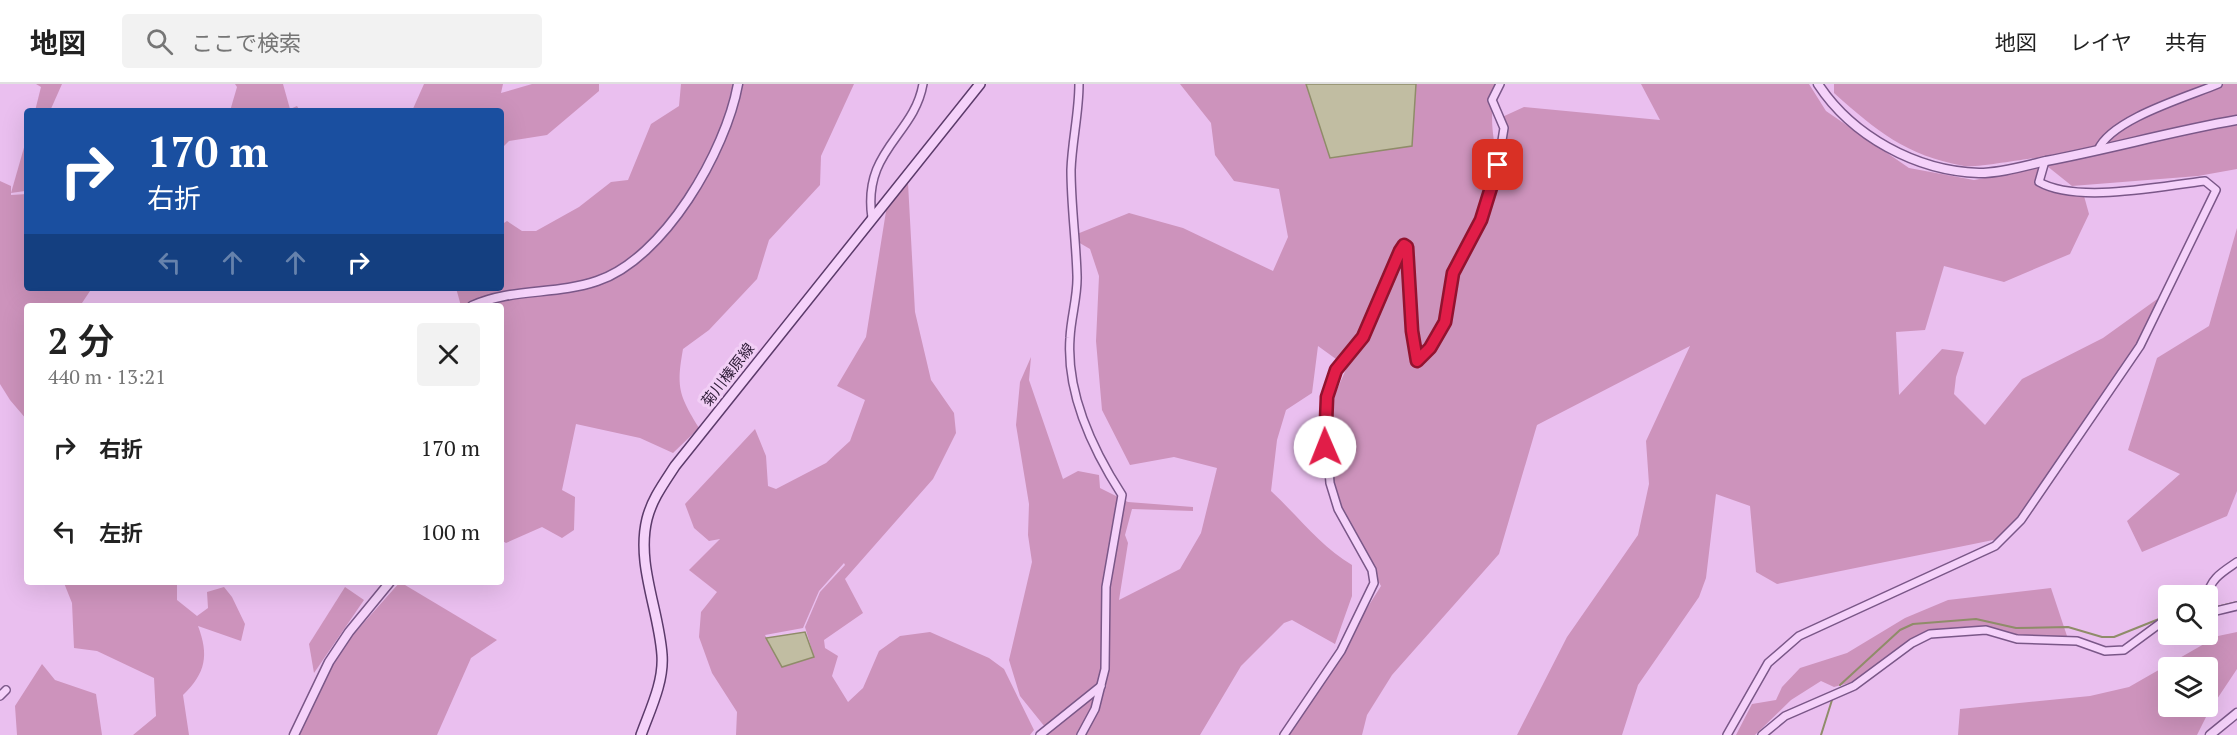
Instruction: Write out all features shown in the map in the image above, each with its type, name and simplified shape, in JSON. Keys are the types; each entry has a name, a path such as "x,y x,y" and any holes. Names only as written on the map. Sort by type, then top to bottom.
{"main road":[{"name":"菊川榛原線","path":"641,735 658,687 662,657 646,567 644,541 647,519 656,496 675,466 980,84"}],"street":[{"path":"482,303 513,294 596,282 619,272 638,259 665,229 714,157 738,84"},
{"path":"872,218 870,204 878,161 920,100 923,84"},
{"path":"1079,84 1071,166 1071,206 1077,274 1070,337 1070,365 1074,386 1095,450 1122,495 1106,587 1105,669 1095,709 1081,735"},
{"path":"1284,735 1341,651 1374,583 1372,570 1338,509 1330,483 1325,447 1327,397 1336,370 1363,337 1404,245 1407,247 1412,331 1417,361 1438,336 1445,322 1453,273 1481,220 1498,165 1504,128 1492,100 1500,84"},
{"path":"1818,84 1836,107 1868,135 1891,150 1927,164 1979,173 2045,162 2237,120"},
{"path":"2098,150 2110,133 2145,114 2218,84"},
{"path":"1727,735 1768,663 1799,636 1995,546 2021,520 2140,346 2216,190 2205,181 2086,194 2064,192 2039,182 2045,162"},
{"path":"2212,585 2214,579 2237,562"},
{"path":"294,735 329,662 349,632 388,585"},
{"path":"2218,611 2237,606"},
{"path":"1762,735 1785,716 1854,686 1912,643 1930,634 1986,630 2017,639 2077,641 2105,651 2124,650 2158,625"},
{"path":"1040,735 1101,686"},
{"path":"0,696 6,690"},
{"path":"2210,735 2237,713"}],"shaded area":[{"path":"36,84 62,84 51,108 36,108 41,87"},
{"path":"235,84 283,84 290,108 231,108 237,87"},
{"path":"424,84 503,84 501,93 532,84 599,84 599,91 547,135 509,141 504,146 504,108 413,108"},
{"path":"681,84 854,84 821,156 820,185 769,240 757,279 709,330 683,349 680,373 681,391 699,428 673,453 640,438 576,424 562,490 575,497 574,530 562,538 542,527 506,543 504,542 504,303 460,303 457,291 504,291 504,223 507,221 522,231 536,231 579,207 611,182 628,180 651,124 679,106"},
{"path":"1180,84 1500,84 1492,112 1497,161 1500,118 1524,107 1660,120 1641,84 1809,84 1826,111 1909,168 1974,180 2043,167 2039,182 2084,196 2089,214 2070,254 2004,282 1944,266 1925,330 1896,332 1899,395 1942,349 1964,352 1956,377 1954,394 1985,425 2022,379 2103,338 2167,292 2129,362 2075,449 2003,538 1777,584 1756,572 1750,506 1716,494 1706,578 1699,597 1638,685 1622,735 1517,735 1567,637 1638,535 1649,484 1646,441 1690,346 1537,425 1499,554 1392,675 1367,715 1362,735 1287,735 1381,586 1339,512 1327,460 1328,410 1347,367 1318,346 1312,393 1286,410 1277,440 1271,491 1320,540 1352,565 1352,596 1335,644 1292,620 1284,623 1241,666 1200,735 1045,735 1045,727 1020,696 1009,660 1032,562 1028,535 1029,504 1016,425 1020,382 1031,357 1029,380 1063,479 1078,471 1099,475 1100,488 1128,502 1193,507 1193,511 1132,509 1125,535 1128,543 1119,600 1180,569 1201,533 1217,468 1174,457 1130,465 1102,410 1096,341 1099,276 1090,249 1078,242 1077,234 1129,213 1183,228 1273,271 1288,237 1279,189 1234,181 1215,155 1211,123"},
{"path":"1306,84 1416,84 1412,146 1330,158"},
{"path":"1834,84 2237,84 2237,169 2198,176 2072,186 2037,158 1964,166 1925,155 1893,140 1834,93"},
{"path":"24,148 24,191 11,193"},
{"path":"0,181 11,186 11,195 24,194 24,291 90,291 82,303 24,303 24,416 0,384"},
{"path":"908,183 915,312 931,380 954,413 956,433 933,479 845,579 863,613 824,640 825,648 838,656 832,676 848,702 863,688 879,651 900,636 930,632 989,658 1004,669 1034,730 1030,735 736,735 737,712 712,673 699,637 701,612 717,592 689,570 720,539 709,541 694,528 685,504 755,429 766,456 768,486 776,489 826,463 850,441 865,400 837,386 866,337 887,205","holes":["844,563 845,565 820,592 805,627 814,657 782,667 765,635 803,628 819,591"]},
{"path":"2237,228 2237,491 2227,516 2142,552 2127,521 2180,474 2128,450 2157,358 2209,326"},
{"path":"65,585 177,585 177,600 197,616 208,608 207,592 224,587 232,597 245,624 241,641 198,626 204,646 203,663 197,679 183,695 189,735 133,735 156,716 154,678 97,651 74,648 72,603"},
{"path":"397,585 405,585 497,640 471,658 437,735 299,735 329,662"},
{"path":"345,587 364,600 314,673 309,644"},
{"path":"2051,588 2067,636 2027,639 1991,630 1963,628 1926,632 1864,679 1834,687 1821,681 1791,700 1755,735 1736,735 1752,704 1776,700 1782,687 1800,668 1847,653 1905,618 1948,600"},
{"path":"805,632 814,657 782,667 766,638"},
{"path":"2237,632 2237,669 2218,698 2218,657 2181,657 2202,645 2218,645 2218,636"},
{"path":"42,664 55,680 96,694 102,735 17,735 15,706"},
{"path":"2158,670 2158,717 2206,717 2197,735 1958,735 1960,709 2090,696 2129,687"}],"waterway":[{"path":"2218,607 2237,602"},
{"path":"1840,685 1900,630 1913,624 1976,619 2016,628 2068,627 2102,637 2114,637 2158,619"},
{"path":"1821,735 1832,700"}],"route":[{"path":"1325,447 1327,397 1336,370 1363,337 1400,251 1404,245 1407,247 1414,354 1417,361 1422,359 1430,348 1445,322 1453,273 1481,220 1498,165"}]}
